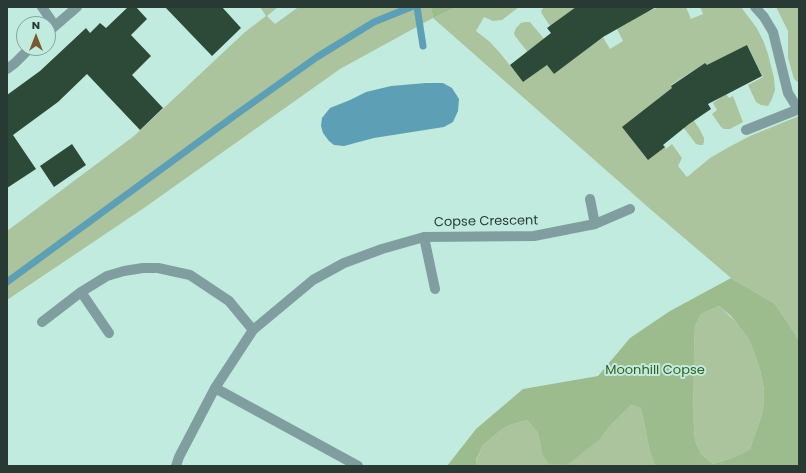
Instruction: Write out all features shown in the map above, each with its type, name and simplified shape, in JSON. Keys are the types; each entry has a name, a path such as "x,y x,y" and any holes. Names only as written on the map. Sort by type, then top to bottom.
{"street":[{"path":"56,25 77,7"},
{"path":"746,130 798,109 788,93 773,32 764,17 755,7"},
{"path":"7,69 22,56"},
{"path":"590,199 595,224"},
{"name":"Copse Crescent","path":"176,466 179,457 215,388 253,330 313,280 344,263 382,249 424,237 534,236 595,224 630,209"},
{"name":"Copse Crescent","path":"424,237 435,289"},
{"path":"42,322 81,292 107,276 143,268 158,268 190,275 229,301 253,330"},
{"path":"81,292 109,333"},
{"path":"215,388 358,466"}],"green space":[{"path":"260,7 278,7 267,16 275,24 297,8 301,7 431,7 433,18 340,69 144,208 7,300 7,231 134,136 245,32 266,16"},
{"path":"431,7 457,7 433,18"},
{"path":"457,7 519,7 502,20 493,21 484,17 476,31 490,42 523,82 541,69 515,36 514,33 516,28 521,23 530,22 545,40 535,48 554,74 589,47 550,26 541,11 544,7 574,7 593,42 603,37 610,49 623,41 617,29 633,20 626,7 639,15 659,7 686,7 691,19 703,14 700,7 741,7 756,27 768,54 774,78 775,90 768,106 761,105 756,102 748,85 763,77 747,45 722,88 705,63 671,85 700,130 704,138 703,145 696,144 661,98 623,127 665,147 666,149 672,144 682,158 678,166 687,177 710,158 729,147 750,136 799,116 799,340 775,304 731,278 433,18"},
{"path":"776,7 799,7 799,83 794,79 788,58 788,31"},
{"path":"726,94 729,98 733,96 743,122 730,129 724,129 721,127 712,114 717,110 713,103"},
{"name":"Moonhill Copse","path":"731,278 775,304 799,340 799,464 797,466 655,466 649,448 641,408 631,405 609,427 601,438 567,465 549,464 542,454 538,433 527,420 510,425 501,430 483,445 476,460 476,466 447,466 476,429 523,389 598,376 630,338 670,311","holes":["719,306 731,316 750,341 760,370 764,390 763,411 750,449 735,457 713,464 701,454 695,441 693,412 695,326 701,314"]},
{"path":"719,306 736,322 750,341 760,370 764,390 763,411 750,449 735,457 713,464 701,454 695,441 693,412 694,352 695,326 701,314"},
{"path":"631,405 641,408 649,448 655,466 476,466 476,461 483,445 501,430 510,425 527,420 538,433 542,454 601,438 609,427"}],"water":[{"path":"443,83 452,88 459,99 458,111 453,122 444,127 374,138 344,146 334,145 323,133 321,126 322,118 330,108 366,92 391,86"}],"building":[{"path":"128,7 136,7 147,19 131,35 151,56 132,75 163,108 140,130 87,74 58,102 13,135 36,169 7,188 7,95 40,71 86,28 90,33 100,23 106,28"},
{"path":"165,7 222,7 241,28 212,56"},
{"path":"576,7 656,7 603,37 554,74 547,65 523,82 510,65 551,33 547,28"},
{"path":"747,45 762,76 708,104 711,109 663,145 665,147 648,160 622,127 672,88 671,86 705,63 707,65"},
{"path":"72,144 86,165 54,187 40,166"}],"waterway":[{"path":"7,282 317,57 374,22 411,7"},
{"path":"417,7 423,46"}]}
